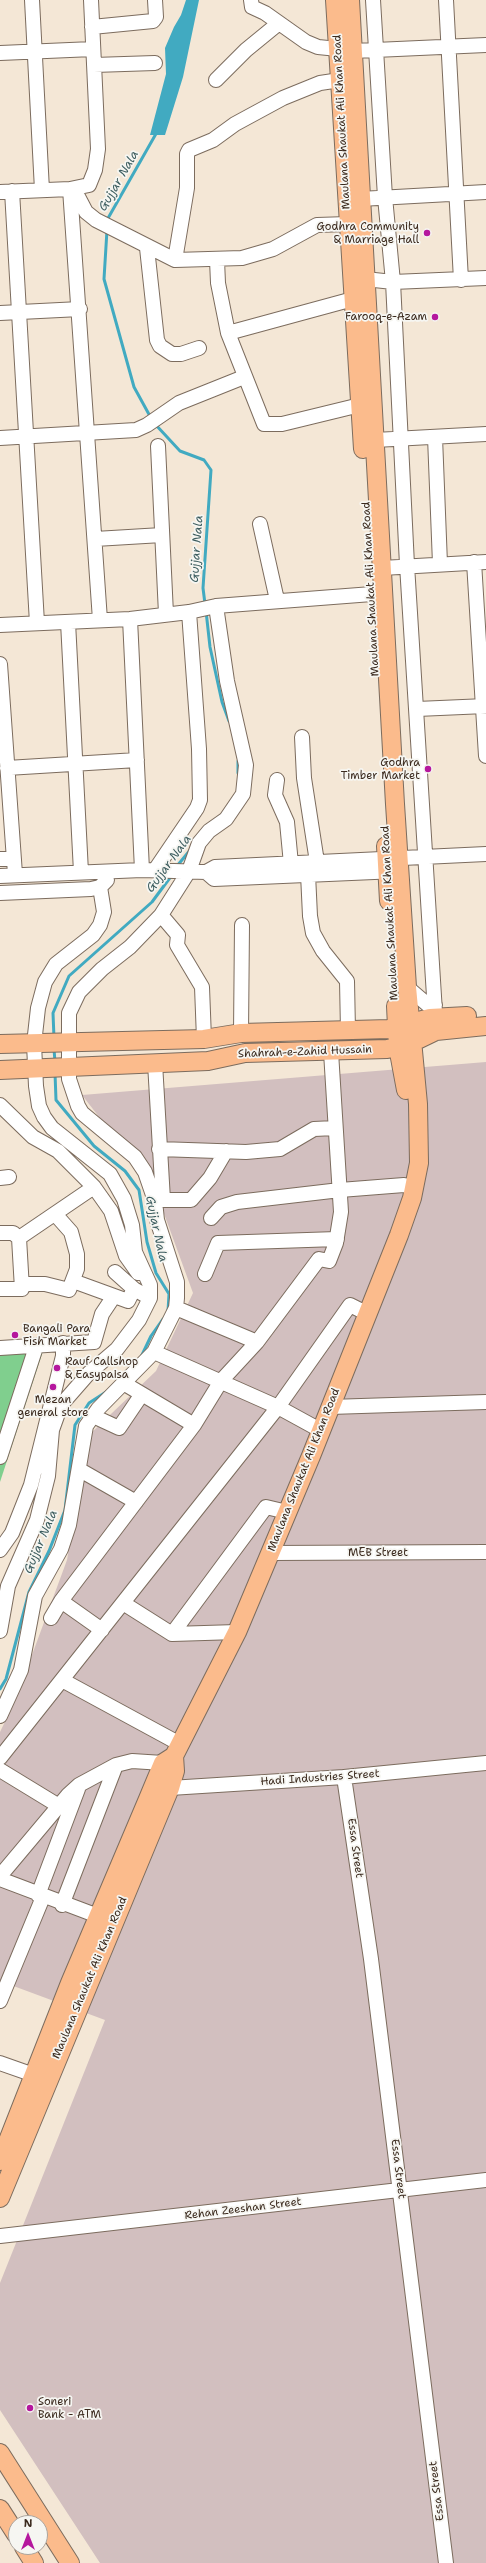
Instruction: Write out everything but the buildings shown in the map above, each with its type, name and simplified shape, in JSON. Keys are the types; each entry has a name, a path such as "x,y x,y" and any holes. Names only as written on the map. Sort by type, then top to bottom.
{"main road":[{"name":"Maulana Shaukat Ali Khan Road","path":"335,0 345,50 360,199 382,568 393,865 407,987 404,1036"},
{"name":"Maulana Shaukat Ali Khan Road","path":"0,2161 98,1916 162,1787 175,1770 173,1754 237,1632 399,1235 419,1163 418,1104 404,1036 393,865 372,594 348,224 340,80 345,50 350,0"},
{"name":"Shahrah-e-Zahid Hussain","path":"0,1070 216,1060 245,1053 330,1052 404,1036 436,1018 486,1015"},
{"name":"Shahrah-e-Zahid Hussain","path":"436,1018 486,1026"},
{"name":"Shahrah-e-Zahid Hussain","path":"0,1044 204,1040 241,1033 348,1030 404,1036"},
{"name":"Maulana Shaukat Ali Khan Road","path":"0,2198 162,1787"},
{"path":"0,2453 70,2563"}],"street":[{"path":"32,0 42,190"},
{"path":"37,623 19,312 6,192 72,189 89,185 95,170 98,150 91,0"},
{"path":"92,27 153,21 156,18 155,0"},
{"path":"250,0 252,7 279,23 306,42 318,47 345,50 376,50 486,45"},
{"path":"373,0 385,197 393,282 407,565 436,1018"},
{"path":"446,0 458,194 461,280"},
{"path":"216,80 246,50 279,23"},
{"path":"0,53 93,49"},
{"path":"94,65 155,63"},
{"path":"175,260 186,188 187,154 189,150 213,140 235,124 283,98 320,83 340,80"},
{"path":"72,189 86,212 96,220 148,248 175,260 218,260 260,254 317,225 348,224"},
{"path":"72,189 100,620"},
{"path":"360,199 486,192"},
{"path":"148,248 157,340 160,346 172,354 181,354 199,348"},
{"path":"218,260 218,283 228,333 244,377 264,424 267,426 282,424 360,405"},
{"path":"365,278 393,282 486,278"},
{"path":"228,333 353,299"},
{"path":"0,313 80,309"},
{"path":"0,438 136,430 162,416 179,403 244,377"},
{"path":"375,440 486,434"},
{"path":"435,437 440,564"},
{"path":"158,446 166,614"},
{"path":"260,524 277,600"},
{"path":"95,539 162,536"},
{"path":"382,568 407,565 480,562 486,756"},
{"path":"0,625 130,619 203,608 277,600 372,594"},
{"path":"159,1200 146,1172 135,1157 82,1113 65,1067 64,1043 69,1013 79,992 102,969 130,947 160,915 166,871 200,800 199,749 203,608"},
{"path":"166,871 199,843 204,836 226,819 244,794 247,778 244,747 227,681 203,608"},
{"path":"130,619 138,760 166,871"},
{"path":"68,622 81,872"},
{"path":"0,664 2,728 8,768 15,874"},
{"path":"417,710 484,706"},
{"path":"302,737 304,778 318,862"},
{"path":"8,768 138,760"},
{"path":"277,780 275,795 287,822 291,864"},
{"path":"206,872 214,879 308,874 393,865 426,857 486,854"},
{"path":"0,859 14,859"},
{"path":"0,876 15,874 81,872 206,872 215,867 318,862 393,865"},
{"path":"0,893 100,886 114,872"},
{"path":"308,874 310,916 314,933 324,951 347,981 348,1030"},
{"path":"0,1631 8,1586 37,1520 48,1476 52,1430 61,1406 89,1373 117,1349 140,1320 150,1298 150,1285 135,1252 132,1226 124,1199 110,1174 52,1128 44,1117 39,1106 39,1067 37,1044 38,1008 45,982 56,964 93,935 100,925 104,912 100,886"},
{"path":"160,915 178,934 176,944 202,987 204,1040"},
{"path":"241,1033 242,925"},
{"path":"407,987 428,1005 436,1018"},
{"path":"51,1618 61,1601 194,1425 221,1381 257,1342 320,1260 329,1261 337,1239 341,1212 330,1052"},
{"path":"0,1716 21,1670 35,1596 61,1550 69,1525 80,1470 82,1442 86,1426 93,1416 154,1352 176,1308 177,1282 158,1229 159,1149 155,1063"},
{"path":"0,1105 33,1137 58,1151 94,1187 111,1211 126,1256 138,1283 150,1298"},
{"path":"159,1149 246,1152 280,1149 314,1129 335,1128"},
{"path":"159,1200 191,1200 210,1178 226,1151"},
{"path":"211,1218 221,1207 237,1202 340,1190 404,1185 414,1182"},
{"path":"19,1238 94,1187"},
{"path":"22,1284 45,1284 69,1290 77,1269 77,1254 71,1232 55,1214"},
{"path":"0,1233 13,1233 19,1238 22,1284 22,1289 0,1289"},
{"path":"205,1274 218,1243 337,1239"},
{"path":"115,1272 138,1283"},
{"path":"73,1281 128,1301 138,1283"},
{"path":"0,1348 36,1347 63,1343 94,1342 102,1314 114,1296"},
{"path":"0,1758 278,1407 350,1305 368,1314"},
{"path":"176,1308 257,1342"},
{"path":"0,1550 12,1533 31,1485 63,1356 63,1343"},
{"path":"0,1457 36,1347"},
{"path":"154,1352 278,1407 320,1430"},
{"path":"125,1384 194,1425"},
{"path":"93,1416 119,1428 142,1394"},
{"path":"330,1407 486,1402"},
{"path":"80,1470 136,1502"},
{"path":"172,1634 266,1507 287,1512"},
{"name":"MEB Street","path":"270,1553 486,1552"},
{"path":"61,1601 102,1630"},
{"path":"123,1603 172,1634 237,1632"},
{"path":"62,1680 173,1754"},
{"path":"98,1916 62,1905 0,1878 59,1806 79,1785 116,1765 173,1754"},
{"name":"Hadi Industries Street","path":"162,1787 344,1776 486,1763"},
{"path":"62,1905 116,1765"},
{"path":"0,1770 59,1806"},
{"name":"Essa Street","path":"344,1776 371,1959 446,2563"},
{"path":"0,2001 40,1896 79,1785"},
{"path":"0,2063 34,2075"},
{"name":"Rehan Zeeshan Street","path":"0,2236 486,2180"}],"shaded area":[{"path":"486,1062 486,2563 100,2563 0,2410 0,2283 105,2020 0,1981 0,1732 15,1701 67,1560 89,1435 156,1371 193,1293 155,1189 82,1095"}],"green space":[{"path":"44,1348 0,1482 0,1350"}],"water":[{"path":"186,0 199,0 183,77 165,135 150,135 166,74 165,48 181,15"}],"waterway":[{"name":"Gujjar Nala","path":"107,220 157,132"},
{"name":"Gujjar Nala","path":"107,230 104,279 134,387 151,418"},
{"name":"Gujjar Nala","path":"155,424 180,451 204,460 211,470 203,588 205,604"},
{"name":"Gujjar Nala","path":"206,611 210,647 222,702 229,721"},
{"name":"Gujjar Nala","path":"238,761 238,773"},
{"name":"Gujjar Nala","path":"177,866 191,849"},
{"name":"Gujjar Nala","path":"54,1038 53,1013 69,976 152,902 172,875"},
{"name":"Gujjar Nala","path":"54,1049 55,1062"},
{"name":"Gujjar Nala","path":"55,1073 56,1100 94,1146 125,1171 139,1190 147,1242 156,1273 169,1294 168,1311"},
{"name":"Gujjar Nala","path":"141,1357 151,1336 163,1319"},
{"name":"Gujjar Nala","path":"0,1689 6,1679 29,1592 49,1551 65,1510 75,1425 89,1403 106,1392"}],"place":[{"name":"Godhra Community & Marriage Hall","path":"427,233"},
{"name":"Farooq-e-Azam","path":"435,317"},
{"name":"Godhra Timber Market","path":"428,769"},
{"name":"Bangali Para Fish Market","path":"15,1335"},
{"name":"Rauf Callshop & Easypaisa","path":"57,1368"},
{"name":"Mezan general store","path":"53,1387"},
{"name":"Soneri Bank - ATM","path":"30,2408"}]}
